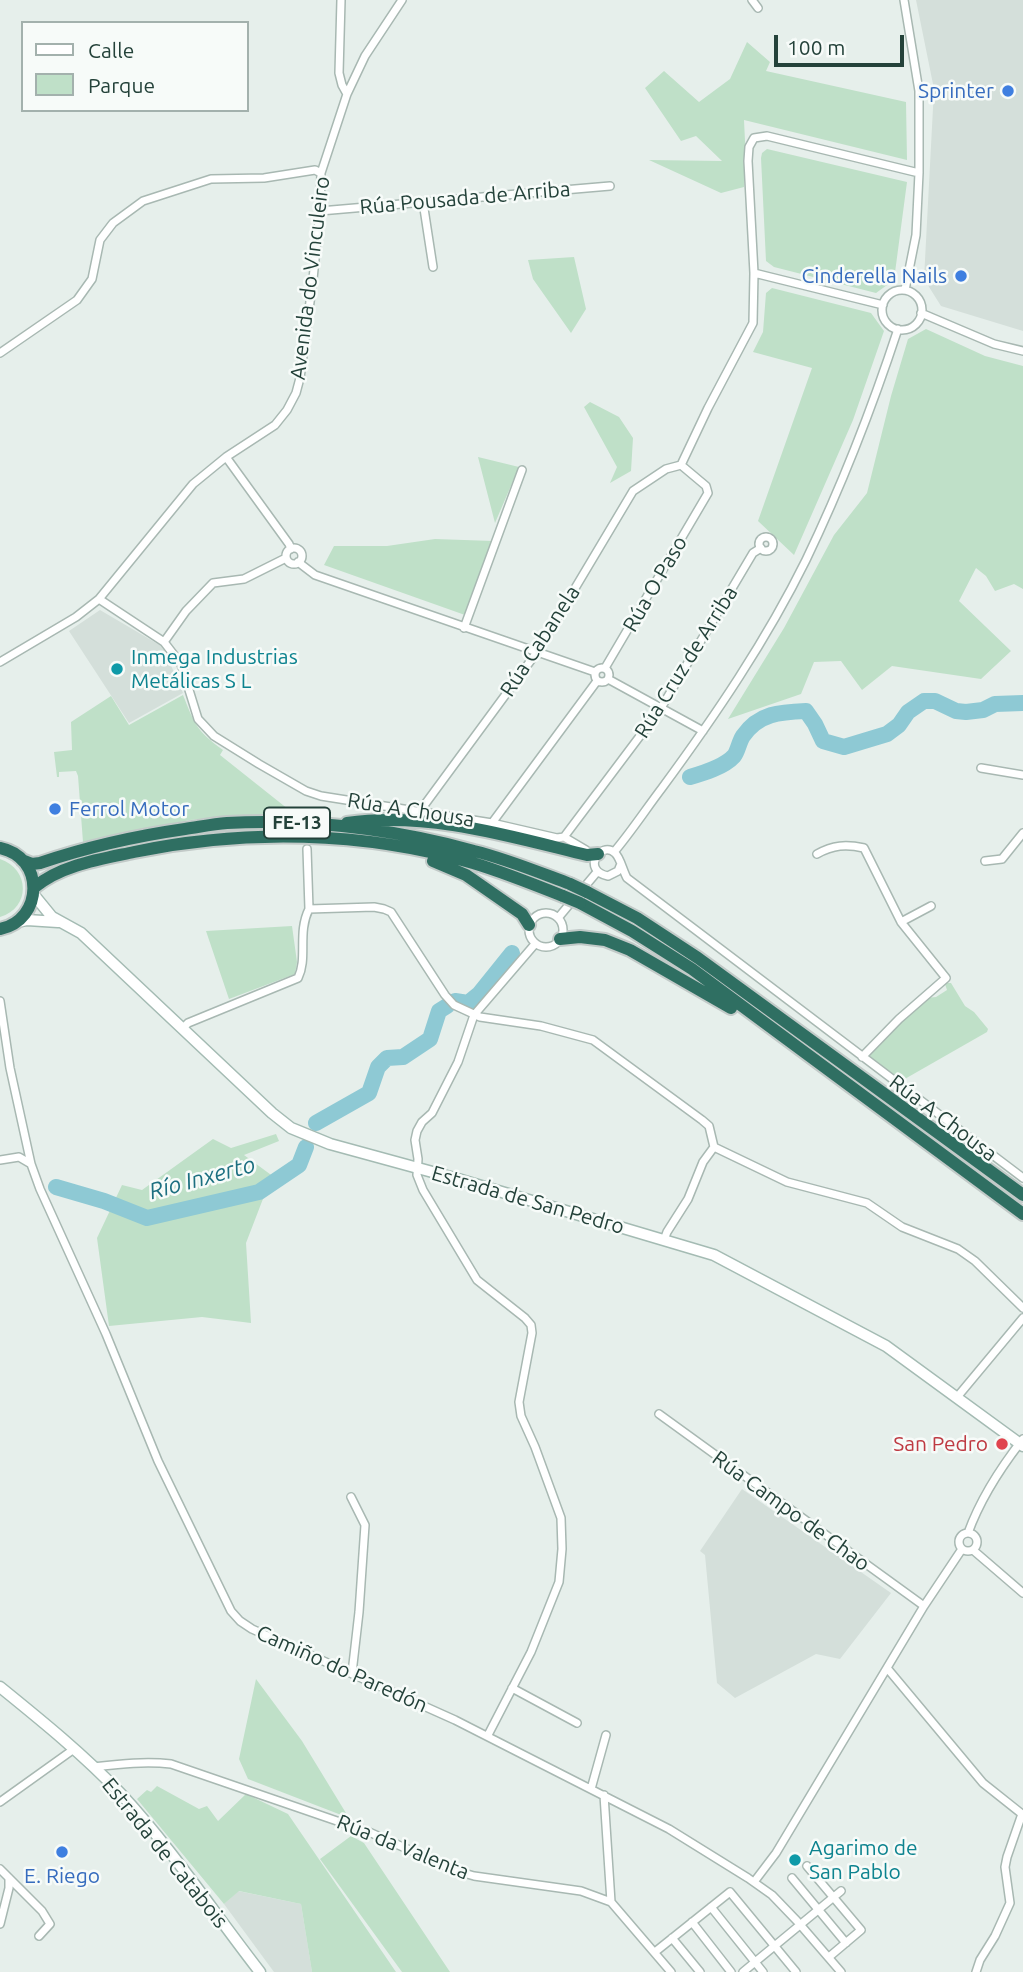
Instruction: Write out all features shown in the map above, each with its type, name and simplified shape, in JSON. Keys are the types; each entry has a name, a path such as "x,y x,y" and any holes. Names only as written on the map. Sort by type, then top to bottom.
{"highway":[{"path":"331,825 403,819 512,836 586,855 595,854"},
{"name":"FE-13","path":"11,854 32,864 110,843 167,832 224,824 279,822 331,825 425,838 487,854 566,890 637,918 698,958 1023,1195"},
{"name":"FE-13","path":"17,922 24,915 34,891 58,872 171,844 224,838 278,836 369,842 471,863 566,890"},
{"path":"369,842 399,855 437,862 458,871 522,914 529,925"},
{"path":"11,854 32,875 34,891"},
{"name":"FE-13","path":"583,897 692,969 1023,1214"},
{"path":"2,931 17,922"},
{"path":"560,939 580,937 606,940 629,950 790,1041"}],"street":[{"path":"341,0 339,74 347,94"},
{"name":"Avenida do Vinculeiro","path":"0,662 76,617 99,599 193,484 226,457 275,425 287,410 296,393 310,304 320,211 321,173 347,94 365,56 402,0"},
{"path":"752,0 758,8"},
{"path":"904,0 919,91 916,234 905,290"},
{"path":"681,466 753,323 754,273 748,161 749,147 754,138 767,136 919,173"},
{"path":"0,353 77,300 92,279 100,240 113,223 143,201 211,179 264,178 315,170 321,173"},
{"name":"Rúa Pousada de Arriba","path":"320,211 610,186"},
{"path":"423,202 433,267"},
{"path":"754,273 883,305"},
{"path":"905,290 918,298 922,308 915,324 898,329 887,323 883,305 889,295 905,290"},
{"path":"921,313 994,344 1023,351"},
{"path":"614,852 703,732 783,603 834,500 873,405 898,329"},
{"path":"226,457 291,549"},
{"name":"Rúa Cabanela","path":"420,811 537,652 633,491 673,466 681,466"},
{"name":"Rúa O Paso","path":"605,668 708,493 706,486 681,466"},
{"path":"464,628 522,470"},
{"name":"Rúa Cruz de Arriba","path":"561,838 661,708 753,553 761,548"},
{"path":"286,558 287,552 298,549 301,553 298,562"},
{"path":"286,558 291,563 298,562 315,575 595,672"},
{"path":"164,642 186,611 212,583 244,579 286,558"},
{"name":"Rúa A Chousa","path":"99,599 164,642 181,664 198,719 214,736 306,791 321,796 492,823 561,838 595,854"},
{"path":"595,672 605,668 609,673 608,679"},
{"path":"595,672 597,681"},
{"path":"608,679 703,732"},
{"path":"597,681 604,682 608,679"},
{"path":"492,823 597,681"},
{"path":"981,768 1023,775"},
{"path":"985,861 1002,859 1023,833"},
{"path":"0,840 11,854"},
{"path":"817,854 829,847 849,845 864,848 901,922 946,978 899,1018 862,1057"},
{"path":"182,1029 188,1023 298,978 302,969 304,918 309,909 307,849"},
{"path":"606,850 614,852 620,859 618,871 608,876 597,872 595,854 606,850"},
{"name":"Rúa A Chousa","path":"620,866 627,878 1023,1178"},
{"path":"558,918 597,872"},
{"path":"34,891 41,905 59,923"},
{"path":"901,922 931,906"},
{"path":"309,909 374,907 391,912 454,1005 480,1017 541,1026 593,1040 709,1126 714,1147 703,1162 688,1199 664,1240"},
{"path":"545,913 558,918 562,932 560,939 548,947 535,944 528,932 531,920 545,913"},
{"path":"17,922 27,920 59,923"},
{"name":"Estrada de San Pedro","path":"59,923 81,933 272,1114 291,1128 330,1144 714,1255 886,1346 1022,1443"},
{"path":"488,1735 531,1652 559,1581 561,1518 521,1416 519,1402 530,1352 531,1325 526,1318 477,1280 423,1190 417,1175 415,1140 417,1130 432,1113 458,1062 474,1015 535,944"},
{"name":"Camiño do Paredón","path":"0,1001 10,1068 31,1164 40,1189 106,1334 158,1461 231,1611 252,1629 488,1735 669,1829 772,1895 841,1972"},
{"path":"714,1147 787,1182 867,1203 902,1227 958,1248 1023,1308"},
{"path":"0,1160 19,1157 31,1164"},
{"path":"958,1396 1023,1318"},
{"name":"Rúa Campo de Chao","path":"659,1414 924,1606"},
{"path":"973,1550 962,1549 959,1539 968,1533 974,1516 1022,1443"},
{"path":"351,1497 365,1525 352,1673"},
{"path":"968,1533 976,1540 973,1550"},
{"path":"754,1882 776,1853 924,1606 962,1549"},
{"path":"973,1550 1023,1593"},
{"path":"887,1668 983,1783 1022,1814 1005,1867 1010,1903 976,1972"},
{"name":"Estrada de Catabois","path":"0,1687 94,1767 147,1824 260,1972"},
{"path":"512,1688 577,1723"},
{"path":"591,1789 606,1735"},
{"path":"0,1802 74,1749"},
{"name":"Rúa da Valenta","path":"94,1767 130,1762 171,1764 369,1832 457,1871 474,1876 581,1891 611,1902"},
{"path":"604,1795 611,1902 671,1972"},
{"path":"807,1866 862,1930 830,1957"},
{"path":"0,1869 42,1911 50,1924 39,1936"},
{"path":"0,1924 9,1878"},
{"path":"792,1878 846,1943"},
{"path":"743,1972 841,1891"},
{"path":"655,1952 730,1892 796,1972"},
{"path":"711,1907 763,1972"},
{"path":"692,1922 731,1972"},
{"path":"672,1938 700,1972"}],"shaded area":[{"path":"916,0 1023,0 1023,331 941,306 924,279 934,89"},
{"path":"100,610 163,647 183,693 129,723 69,631"},
{"path":"742,1489 891,1593 840,1659 816,1654 735,1698 717,1683 705,1555 700,1551"},
{"path":"238,1891 301,1904 312,1972 274,1972 224,1904"}],"green space":[{"path":"747,42 770,62 766,71 906,102 907,160 744,120 744,187 721,193 649,160 722,161 696,136 681,141 645,88 664,71 699,102 730,79"},
{"path":"767,149 907,182 894,280 876,293 774,267 766,261 761,158"},
{"path":"574,257 586,309 571,333 533,279 528,260"},
{"path":"772,288 871,313 884,331 853,420 794,555 758,521 812,368 753,352 763,332 766,293"},
{"path":"926,329 985,356 1023,366 1023,589 1014,584 995,591 986,576 976,568 959,601 1011,651 981,679 892,666 862,690 841,661 814,662 801,694 728,719 784,628 834,535 867,493 908,339"},
{"path":"590,402 619,417 633,438 631,471 610,483 617,467 584,407"},
{"path":"478,457 519,467 495,523"},
{"path":"435,539 493,541 465,615 324,565 334,546 387,546"},
{"path":"183,695 197,726 223,750 220,755 293,813 190,820 83,842 78,776 76,771 59,772 57,777 54,752 72,750 71,722 111,696 129,725"},
{"path":"0,859 17,871 23,888 17,906 0,917"},
{"path":"292,926 297,962 295,974 229,999 206,931"},
{"path":"947,983 951,983 965,1006 974,1012 988,1029 987,1032 899,1080 871,1059 870,1055 920,1003 947,990"},
{"path":"276,1134 279,1141 244,1155 278,1180 266,1191 246,1243 251,1323 202,1317 109,1326 97,1238 122,1185 142,1190 213,1139 231,1148"},
{"path":"256,1679 302,1741 349,1818 248,1779 239,1759"},
{"path":"157,1786 199,1809 207,1806 218,1821 246,1794 288,1814 396,1972 312,1972 301,1904 239,1891 224,1904 137,1799"},
{"path":"351,1836 364,1843 450,1972 402,1972 320,1859"}],"waterway":[{"name":"Río Inxerto","path":"690,777 730,760 749,728 763,718 779,713 806,711 823,741 844,747 887,734 899,725 908,712 924,701 935,701 956,711 966,712 983,710 995,704 1023,703"},
{"name":"Río Inxerto","path":"455,1001 468,1003 479,994 512,953"},
{"name":"Río Inxerto","path":"316,1123 369,1093 378,1067 387,1058 403,1057 430,1039 439,1011 447,1006"},
{"name":"Río Inxerto","path":"56,1187 104,1201 147,1218 259,1192 299,1165 306,1147"}],"place":[{"name":"Sprinter","path":"1008,91"},
{"name":"Cinderella Nails","path":"961,276"},
{"name":"Inmega Industrias Metálicas S L","path":"117,669"},
{"name":"Ferrol Motor","path":"55,809"},
{"name":"San Pedro","path":"1002,1444"},
{"name":"E. Riego","path":"62,1852"},
{"name":"Agarimo de San Pablo","path":"795,1860"}]}
